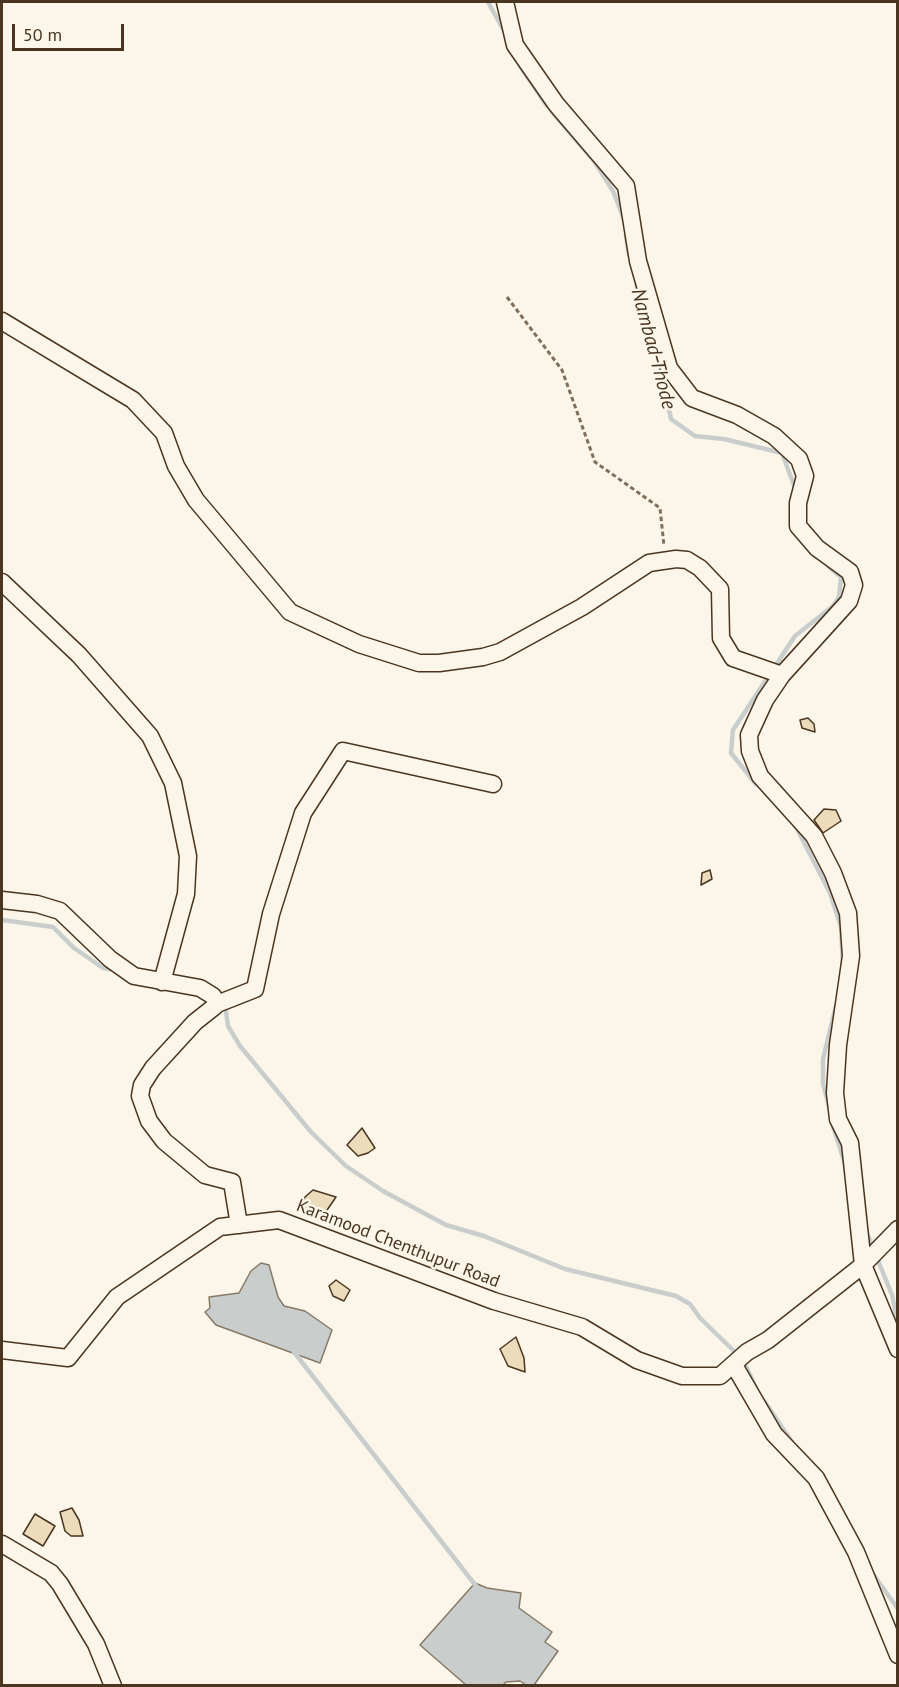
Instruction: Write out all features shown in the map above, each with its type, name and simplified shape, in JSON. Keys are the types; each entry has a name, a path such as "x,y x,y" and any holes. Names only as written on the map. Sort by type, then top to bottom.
{"street":[{"path":"505,2 515,45 556,104 600,152 626,186 638,261 669,368 692,398 737,415 774,436 799,459 805,476 798,503 798,526 817,548 850,572 854,585 849,601 782,675 765,700 749,735 750,751 760,776 814,836 833,873 848,913 851,956 838,1045 835,1094 838,1119 850,1143 866,1262 897,1349"},
{"path":"2,321 133,400 164,433 176,466 196,500 290,612 359,644 419,663 439,663 483,657 500,652 590,603 649,563 666,559 687,560 708,575 720,589 721,638 733,658 782,675"},
{"path":"2,582 79,655 150,736 173,783 188,856 186,894 162,981"},
{"path":"239,1225 232,1182 205,1175 164,1141 152,1127 142,1105 140,1091 147,1076 175,1042 210,1009 255,989 272,914 303,813 343,751 493,784"},
{"path":"2,900 38,904 60,911 110,959 134,976 207,990 210,1009"},
{"name":"Karamood Chenthupur Road","path":"2,1350 68,1358 117,1297 220,1227 279,1220 494,1301 582,1328 637,1360 682,1376 720,1376 866,1262 894,1232"},
{"path":"739,1361 774,1434 816,1478 856,1552 897,1655"},
{"path":"2,1544 51,1573 60,1584 96,1644 113,1686"}],"path":[{"path":"507,297 562,370 596,462 660,508 666,559"}],"shaded area":[{"path":"261,1263 269,1265 278,1297 284,1306 305,1311 332,1330 320,1363 216,1325 205,1312 210,1308 209,1297 239,1293 251,1271"},
{"path":"475,1583 487,1588 521,1593 519,1608 552,1632 545,1642 558,1651 534,1685 526,1685 520,1681 506,1682 503,1685 466,1685 420,1645"}],"building":[{"path":"808,718 814,724 815,732 802,728 800,720"},
{"path":"824,809 836,810 841,821 823,833 814,820"},
{"path":"710,870 712,879 701,885 702,873"},
{"path":"362,1128 375,1148 358,1156 347,1145"},
{"path":"313,1190 336,1197 323,1216 314,1216 301,1208 305,1197"},
{"path":"336,1280 350,1290 344,1301 333,1296 329,1286"},
{"path":"516,1337 524,1358 525,1372 508,1366 500,1349"},
{"path":"72,1508 79,1520 83,1536 71,1536 65,1531 60,1512"},
{"path":"35,1514 55,1526 43,1546 23,1534"}],"waterway":[{"name":"Nambad Thode","path":"488,2 504,31"},
{"name":"Nambad Thode","path":"520,66 547,106"},
{"name":"Nambad Thode","path":"552,112 594,161 613,191 625,222"},
{"name":"Nambad Thode","path":"626,236 629,255"},
{"name":"Nambad Thode","path":"636,280 640,309 650,329"},
{"name":"Nambad Thode","path":"658,357 671,419 695,436 724,439 782,453 795,488"},
{"name":"Nambad Thode","path":"756,784 731,753 733,730 795,636 833,606 839,597 841,577 829,567"},
{"name":"Nambad Thode","path":"796,827 830,893 841,927 843,965"},
{"path":"2,920 53,927 74,948 103,968 115,970"},
{"path":"225,1004 228,1026 240,1046 311,1132 346,1166 383,1191 446,1225 484,1236 565,1269 676,1296 690,1304 700,1318 737,1354"},
{"name":"Nambad Thode","path":"829,1106 823,1084 823,1059 836,1006"},
{"name":"Nambad Thode","path":"833,1126 846,1167"},
{"name":"Nambad Thode","path":"867,1233 874,1250"},
{"name":"Nambad Thode","path":"877,1258 892,1295 898,1323"},
{"path":"294,1352 476,1586"},
{"path":"743,1360 756,1388"},
{"path":"765,1402 792,1442"},
{"path":"873,1574 898,1609"}]}
